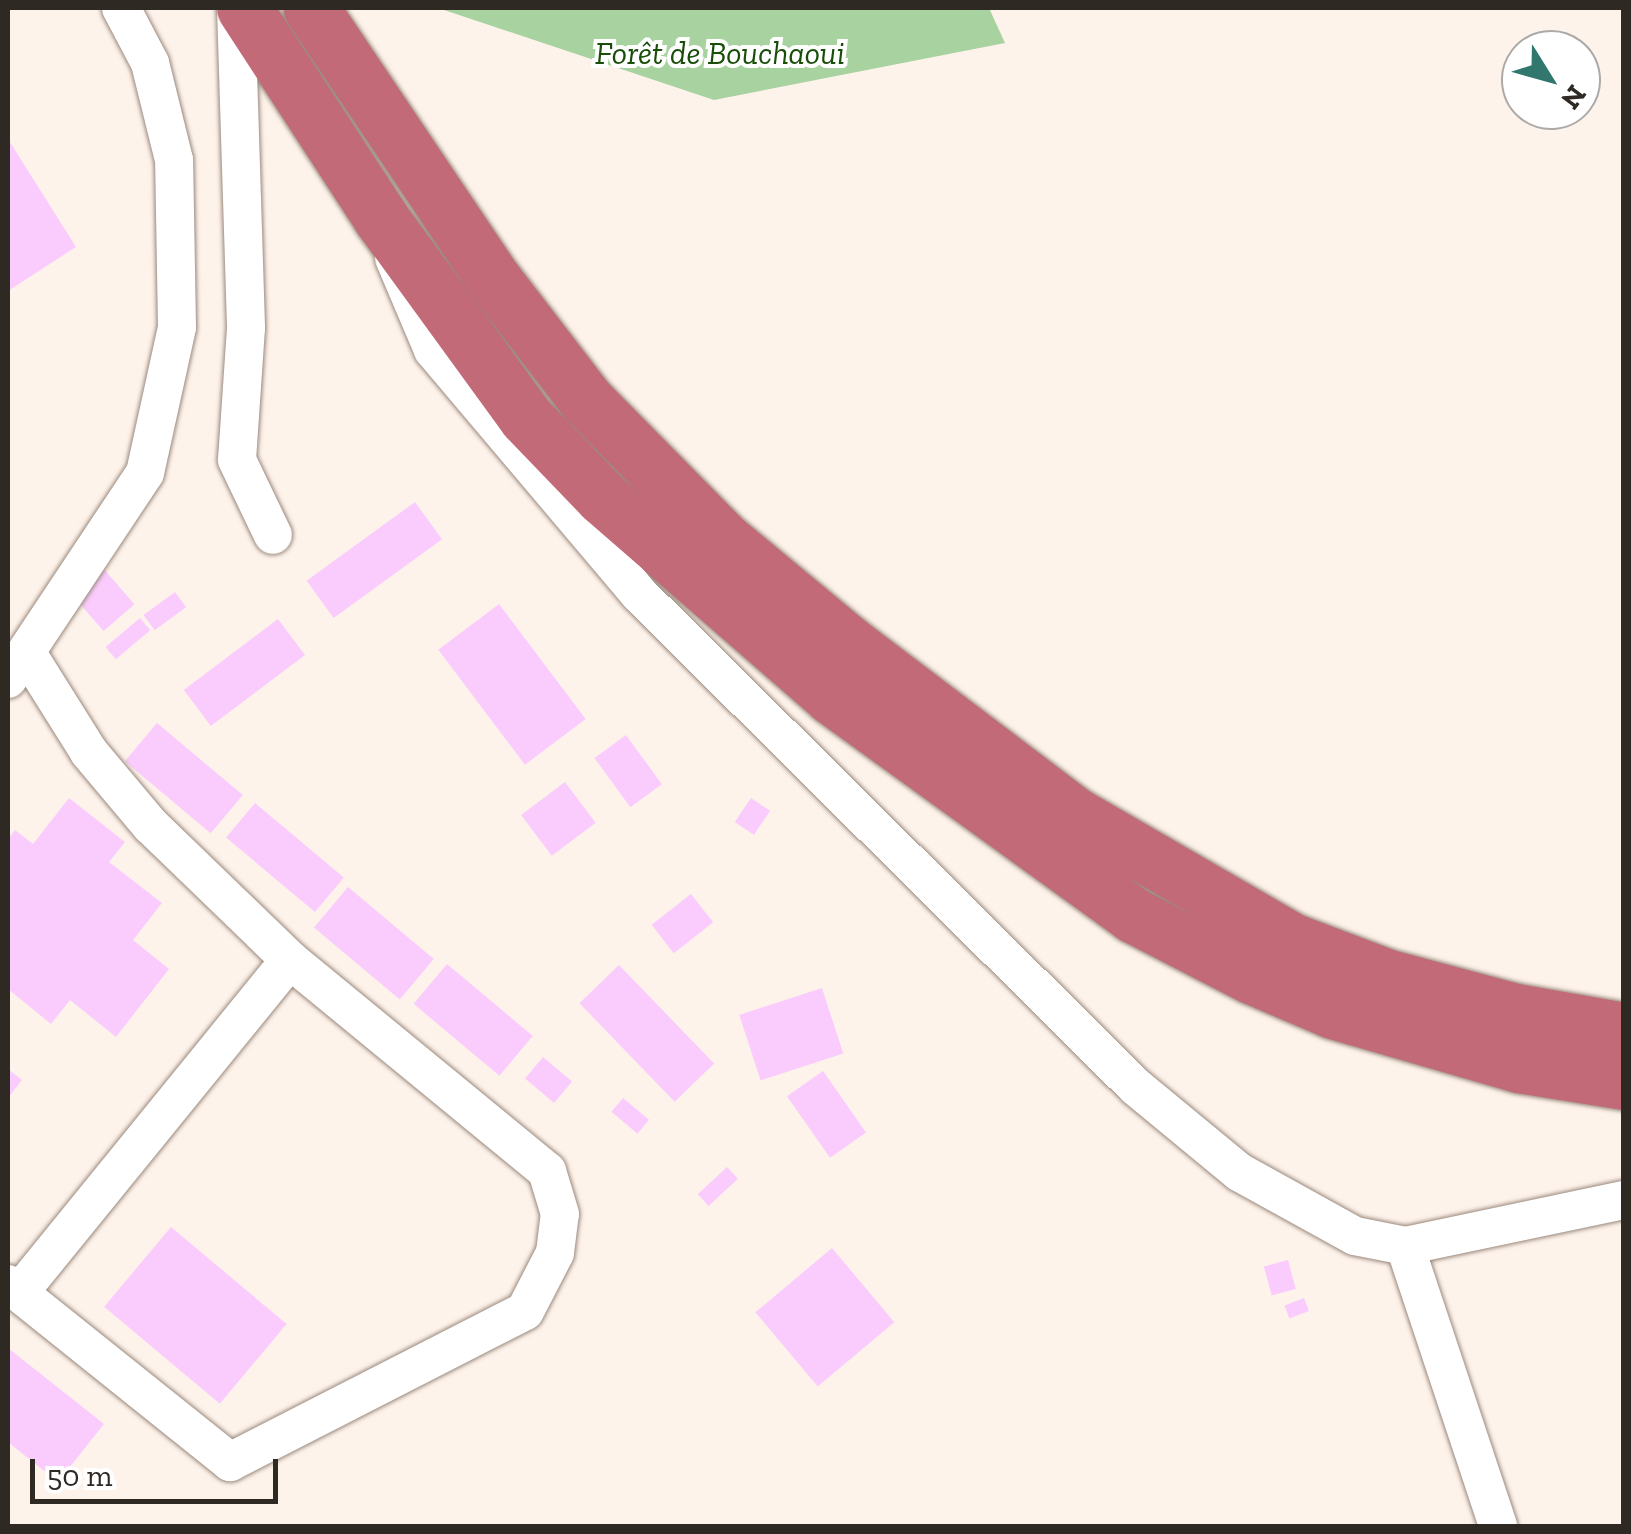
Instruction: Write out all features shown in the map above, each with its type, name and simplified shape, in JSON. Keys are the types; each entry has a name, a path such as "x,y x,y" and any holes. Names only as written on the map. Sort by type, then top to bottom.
{"highway":[{"path":"244,8 380,217 526,418 602,497 832,697 1133,915 1252,976 1333,1011 1518,1065 1624,1082"},
{"path":"311,8 494,280 586,400 723,539 847,642 1072,813 1293,940 1385,976 1516,1011 1624,1030"}],"street":[{"path":"120,8 150,63 174,160 178,328 145,473 17,666 151,826 290,960 546,1171 560,1214 556,1253 525,1311 230,1462 13,1288 290,960"},
{"path":"236,8 246,328 236,460 273,535"},
{"path":"380,217 408,300 433,350 639,594 1136,1088 1239,1172 1354,1236 1405,1246 1624,1200"},
{"path":"1405,1246 1498,1526"}],"green space":[{"name":"Forêt de Bouchaoui","path":"438,8 989,8 1005,43 714,100"}],"building":[{"path":"8,139 76,247 8,291"},
{"path":"415,502 442,539 334,618 307,581"},
{"path":"103,568 134,604 104,631 72,595"},
{"path":"175,592 186,607 155,630 143,615"},
{"path":"499,604 586,719 525,765 438,650"},
{"path":"140,618 150,630 116,659 106,647"},
{"path":"278,619 305,655 211,726 184,690"},
{"path":"157,723 243,795 211,833 125,761"},
{"path":"626,735 662,784 630,807 594,758"},
{"path":"565,782 596,823 552,856 521,815"},
{"path":"69,798 125,842 109,862 162,903 133,940 169,969 116,1037 70,1000 51,1024 8,989 8,839 15,830 33,844"},
{"path":"751,798 770,811 754,835 735,822"},
{"path":"255,803 344,878 315,912 226,837"},
{"path":"348,887 434,959 400,1000 314,928"},
{"path":"691,894 713,922 674,953 652,925"},
{"path":"447,964 533,1036 499,1076 414,1004"},
{"path":"619,965 714,1064 675,1102 579,1003"},
{"path":"822,988 843,1054 761,1081 739,1015"},
{"path":"543,1057 572,1081 554,1103 525,1078"},
{"path":"8,1069 22,1080 8,1098"},
{"path":"823,1071 866,1132 830,1158 787,1096"},
{"path":"623,1098 649,1120 637,1134 611,1112"},
{"path":"727,1167 738,1179 709,1206 698,1194"},
{"path":"171,1227 287,1324 220,1404 104,1307"},
{"path":"832,1248 894,1322 818,1387 755,1312"},
{"path":"1288,1260 1296,1289 1272,1295 1264,1266"},
{"path":"1304,1298 1309,1311 1289,1319 1284,1306"},
{"path":"8,1348 104,1424 58,1482 8,1442"}]}
